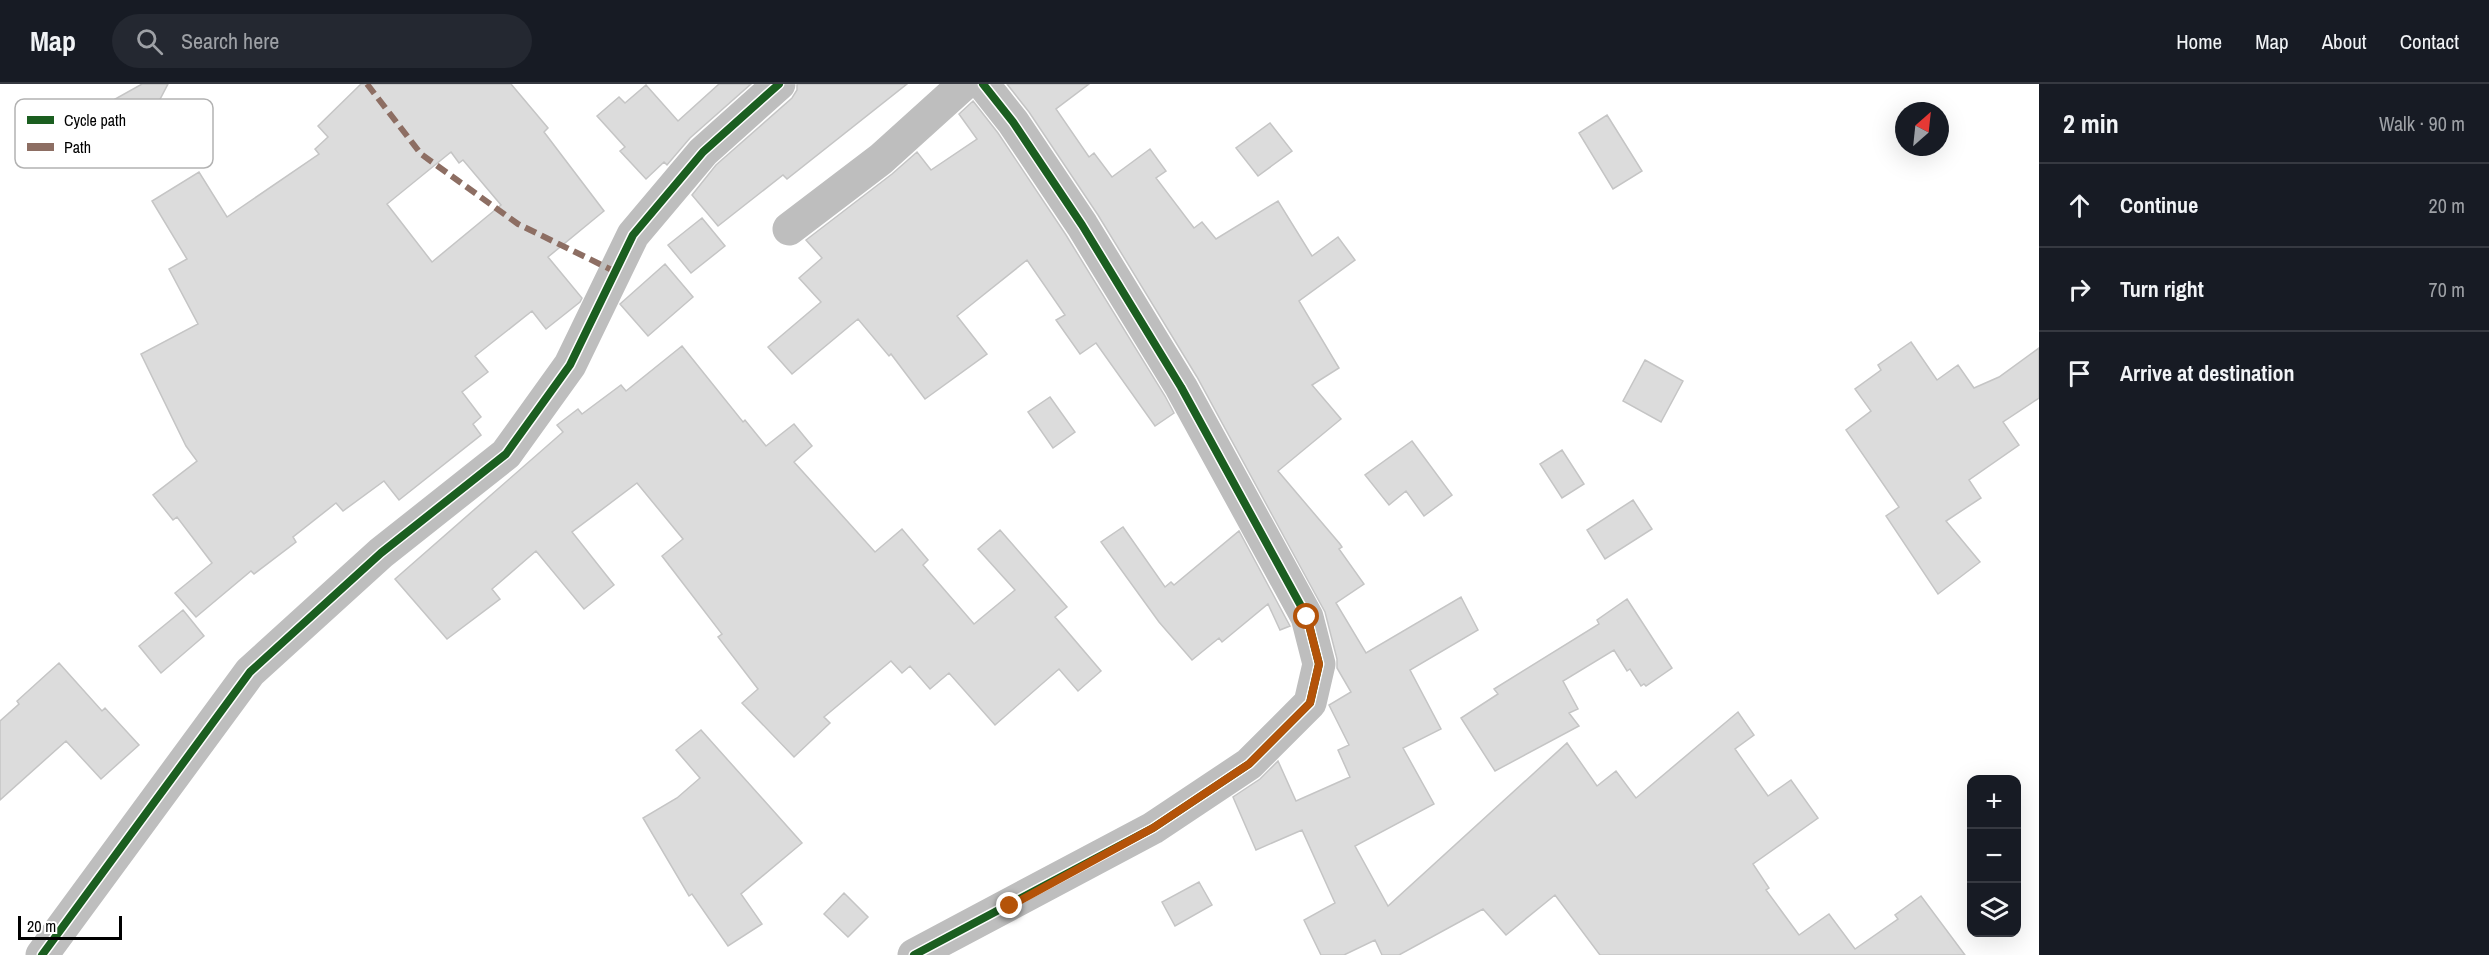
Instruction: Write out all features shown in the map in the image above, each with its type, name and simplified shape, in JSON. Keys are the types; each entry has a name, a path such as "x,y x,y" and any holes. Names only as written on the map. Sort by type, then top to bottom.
{"street":[{"path":"42,955 250,672 381,553 506,454 570,365 633,236 703,152 779,84"},
{"path":"789,229 881,159 964,84"},
{"path":"914,955 1153,828 1249,764 1310,703 1319,664 1307,617 1181,387 1082,225 1013,122 983,84"}],"building":[{"path":"142,84 168,84 160,99 115,99"},
{"path":"361,84 511,84 548,128 544,132 604,211 548,257 582,298 580,302 546,329 532,311 475,356 488,372 462,392 481,417 473,424 481,435 399,500 384,481 343,511 336,503 293,537 296,542 254,574 251,571 196,617 175,593 212,563 177,517 173,520 153,495 197,461 186,446 141,354 198,324 169,269 187,259 152,201 199,172 227,217 319,154 315,149 328,137 318,126","holes":["451,152 459,163 463,160 501,205 432,262 387,204"]},
{"path":"719,84 751,84 690,138 667,165 664,162 646,179 620,151 625,147 597,116 619,97 625,103 646,85 678,121"},
{"path":"797,84 907,84 787,179 783,175 718,226 692,195 716,165 792,98 797,90"},
{"path":"1007,84 1089,84 1056,109 1089,157 1094,153 1112,177 1150,149 1166,171 1156,178 1194,228 1202,222 1216,239 1278,201 1312,256 1338,237 1355,260 1299,301 1339,368 1312,385 1341,419 1278,471 1340,544 1342,547 1339,549 1364,584 1336,603 1366,653 1461,597 1478,630 1410,670 1441,729 1403,748 1434,804 1355,846 1388,906 1567,743 1597,786 1616,771 1636,798 1738,712 1754,735 1735,749 1768,796 1791,780 1818,818 1753,864 1769,888 1766,890 1799,935 1829,914 1855,949 1898,919 1895,915 1921,896 1965,955 1600,955 1555,895 1506,935 1483,909 1399,955 1382,955 1375,940 1344,955 1321,955 1304,920 1335,903 1302,830 1256,850 1233,797 1260,779 1278,761 1296,801 1350,777 1338,750 1349,745 1329,705 1351,692 1337,668 1337,659 1325,612 1197,377 1098,215 1029,112"},
{"path":"973,101 998,133 1066,235 1165,396 1174,413 1155,426 1096,343 1080,354 1056,320 1065,315 1027,260 957,316 987,354 925,399 891,354 889,356 858,319 792,374 768,347 821,302 799,278 822,258 806,240 917,152 931,170 977,139 959,114"},
{"path":"1607,115 1642,171 1613,189 1579,133"},
{"path":"1270,123 1292,151 1258,176 1236,148"},
{"path":"702,218 725,246 691,273 668,245"},
{"path":"665,264 693,297 648,336 620,304"},
{"path":"1911,342 1937,380 1958,365 1974,388 1999,377 2039,348 2039,398 2003,422 2019,445 1969,480 1981,498 1946,521 1980,562 1938,594 1886,516 1899,507 1846,430 1871,411 1855,389 1881,370 1878,365"},
{"path":"682,346 743,422 745,420 766,446 794,424 812,446 794,462 875,552 902,529 928,560 923,565 974,624 1015,590 978,549 1000,530 1067,607 1055,617 1101,671 1078,691 1059,669 995,725 949,673 930,689 910,666 902,673 891,661 824,717 830,723 794,757 742,703 758,689 718,637 722,634 662,556 683,539 637,483 572,532 614,585 584,609 536,551 492,589 500,599 447,639 395,579 563,432 557,425 578,409 582,414 621,385 626,391"},
{"path":"1645,360 1683,381 1661,422 1623,401"},
{"path":"1050,397 1075,432 1053,448 1028,412"},
{"path":"1412,441 1452,495 1424,516 1406,491 1389,505 1365,475"},
{"path":"1562,450 1584,484 1562,498 1540,464"},
{"path":"1633,500 1652,529 1605,559 1587,530"},
{"path":"1123,527 1165,587 1171,582 1174,585 1239,531 1290,626 1280,630 1268,604 1222,642 1219,638 1192,660 1159,622 1101,542"},
{"path":"1627,599 1672,668 1646,686 1644,684 1641,686 1630,669 1627,671 1614,650 1563,681 1578,709 1569,713 1579,726 1495,771 1461,718 1498,694 1494,689 1599,624 1597,620"},
{"path":"183,610 204,636 161,673 139,646"},
{"path":"59,663 102,711 105,708 139,745 101,779 66,741 0,800 0,721 19,704 17,701"},
{"path":"701,730 802,843 741,894 762,924 728,946 692,894 689,896 643,818 677,798 700,778 676,750"},
{"path":"1199,882 1212,905 1175,926 1162,902"},
{"path":"844,893 868,917 848,937 824,914"}],"marked path":[{"path":"367,84 421,154 518,224 616,272"}],"cycle path":[{"path":"42,955 250,672 381,553 506,454 570,365 633,235 703,152 779,84"},
{"path":"914,955 1153,828 1249,764 1310,703 1319,664 1307,617 1181,387 1082,225 1013,122 983,84"}],"route":[{"path":"1010,906 1153,828 1249,764 1310,703 1319,664 1307,617"}]}
